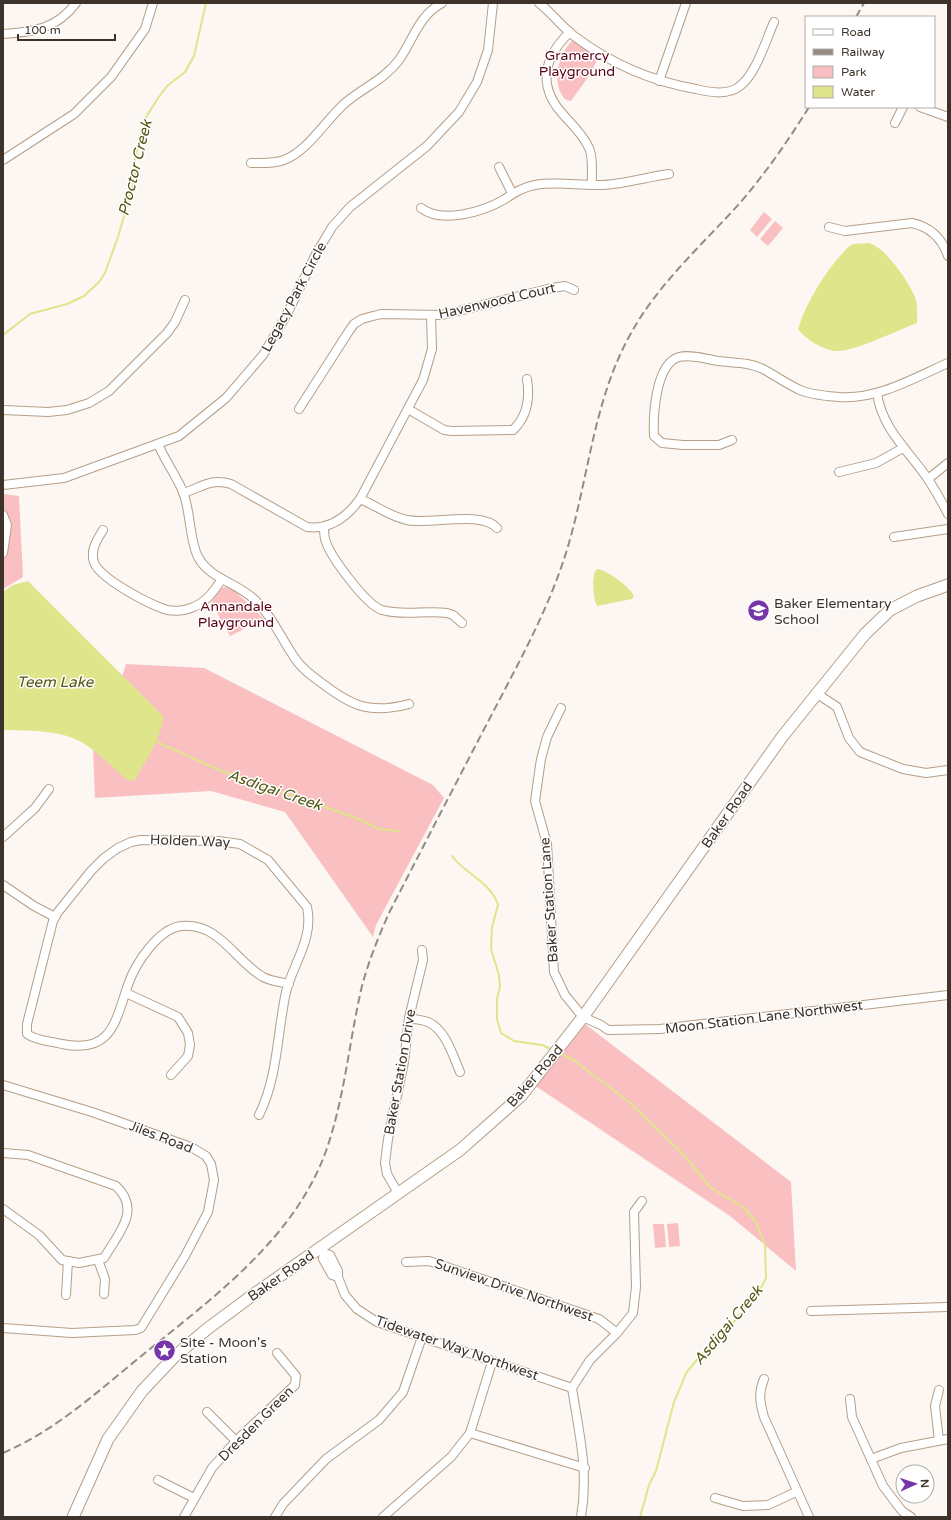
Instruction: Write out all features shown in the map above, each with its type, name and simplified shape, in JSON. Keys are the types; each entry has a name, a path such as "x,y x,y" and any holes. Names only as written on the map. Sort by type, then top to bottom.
{"main road":[{"name":"Baker Road","path":"73,1517 108,1439 142,1391 160,1371 207,1329 322,1251 398,1193 475,1138 521,1096 583,1017 782,737 865,634 890,610 917,596 948,586"}],"street":[{"path":"3,34 34,32 53,25 76,3"},
{"path":"3,160 74,114 111,77 146,28 153,3"},
{"path":"251,163 284,160 300,150 344,104 390,71 400,59 421,22 436,6 442,3"},
{"name":"Legacy Park Circle","path":"3,485 64,478 179,436 226,398 263,355 288,314 316,254 332,227 350,207 427,146 459,112 477,82 488,50 493,3"},
{"path":"539,3 570,32 617,64 630,71 659,81 706,91 734,90 740,86 748,77 760,57 774,22"},
{"path":"659,81 686,3"},
{"path":"570,32 560,42 552,54 548,64 547,83 554,103 586,141 591,151 592,185"},
{"path":"895,123 902,108"},
{"path":"924,108 948,117"},
{"path":"499,167 512,193"},
{"path":"421,208 428,214 442,216 469,213 504,199 512,193 534,185 612,184 669,174"},
{"path":"829,227 845,232 904,223 916,224 935,234 945,248 948,256"},
{"name":"Havenwood Court","path":"299,409 354,324 362,318 382,314 432,316 552,288 565,286 574,290"},
{"path":"3,410 48,412 67,410 89,403 109,391 163,338 175,322 185,300"},
{"path":"183,493 202,484 223,481 231,484 307,527 324,527 347,515 360,499 423,380 429,363 433,343 432,316"},
{"path":"732,440 720,444 683,445 662,442 654,436 653,416 655,403 660,380 668,364 679,357 743,363 762,369 802,391 839,397 877,393 948,364"},
{"path":"408,409 444,430 513,430 528,407 529,389 527,379"},
{"path":"877,393 879,407 884,419 903,448 928,478 948,514"},
{"path":"158,444 183,493 198,556 206,567 222,579 236,585 260,605 269,615 295,658 310,674 336,694 362,707 373,709 387,709 409,704"},
{"path":"838,472 876,463 903,448"},
{"path":"928,478 948,463"},
{"path":"360,499 407,520 480,520 494,525 497,528"},
{"path":"3,515 7,525 4,551"},
{"path":"324,527 325,541 332,554 357,589 374,606 388,611 446,613 453,615 462,623"},
{"path":"894,537 948,529"},
{"path":"103,530 97,539 93,551 93,560 98,570 126,590 164,609 180,610 197,605 206,600 222,579"},
{"path":"816,693 837,707 849,738 860,752 903,769 926,773 948,770"},
{"name":"Baker Station Lane","path":"561,708 547,737 541,759 535,801 547,844 554,972 565,995 583,1017"},
{"path":"3,837 35,808 49,789"},
{"name":"Holden Way","path":"126,993 116,1022 101,1040 93,1044 76,1046 32,1038 27,1034 26,1030 55,917 90,871 118,848 131,842 141,840 232,842 250,849 268,860 307,907 308,932 289,984 272,1082 259,1115"},
{"path":"3,885 34,906 55,917"},
{"path":"172,1075 188,1056 190,1045 188,1033 178,1017 126,993 133,974 154,942 172,928 187,926 208,930 262,976 275,982 289,984"},
{"name":"Baker Station Drive","path":"398,1193 387,1174 386,1163 388,1139 404,1062 409,1018 423,960 422,950"},
{"name":"Moon Station Lane Northwest","path":"583,1017 601,1025 608,1030 660,1029 948,995"},
{"path":"409,1018 433,1025 445,1039 460,1072"},
{"name":"Jiles Road","path":"3,1085 92,1112 191,1147 206,1156 211,1164 214,1180 208,1212 185,1256 143,1326 135,1330 72,1333 3,1328"},
{"path":"3,1153 28,1155 116,1186 124,1194 129,1208 128,1217 104,1258 79,1263 62,1260 39,1235 3,1209"},
{"path":"581,1517 585,1494 585,1468 572,1388 590,1360 617,1334 633,1313 636,1287 634,1212 642,1202"},
{"name":"Tidewater Way Northwest","path":"322,1251 323,1259 332,1275 338,1277 345,1295 357,1309 377,1322 572,1388"},
{"path":"98,1260 104,1279 104,1294"},
{"path":"66,1295 68,1261"},
{"name":"Sunview Drive Northwest","path":"406,1262 430,1261 437,1263 599,1319 617,1334"},
{"path":"811,1311 948,1307"},
{"path":"275,1517 283,1504 326,1459 379,1420 403,1392 422,1337"},
{"name":"Dresden Green","path":"184,1517 212,1468 236,1441 289,1391 297,1380 296,1376 277,1353"},
{"path":"383,1517 451,1457 470,1434 492,1362"},
{"path":"764,1379 759,1390 759,1402 796,1492 809,1517"},
{"path":"939,1390 935,1406 939,1440"},
{"path":"850,1399 852,1417 883,1486 902,1511 911,1517"},
{"path":"207,1412 236,1441"},
{"path":"470,1434 585,1468"},
{"path":"871,1459 901,1448 948,1439"},
{"path":"158,1480 194,1498"},
{"path":"715,1498 742,1506 768,1505 796,1492"}],"green space":[{"name":"Gramercy Playground","path":"572,41 577,42 599,55 591,73 571,101 566,100 561,94 557,79 563,54"},
{"path":"764,212 772,219 757,237 750,230"},
{"path":"775,221 783,228 768,246 760,239"},
{"path":"3,494 19,496 23,577 3,589"},
{"name":"Annandale Playground","path":"225,587 235,591 264,619 230,636 211,602 222,588"},
{"path":"126,664 204,668 433,785 444,798 376,925 373,937 285,812 211,791 95,798 93,751 138,731 115,699"},
{"path":"581,1021 791,1182 796,1271 730,1216 531,1083"},
{"path":"678,1223 680,1246 669,1247 667,1224"},
{"path":"653,1224 664,1224 666,1247 655,1248"}],"water":[{"path":"869,243 882,251 889,258 908,283 916,300 917,323 864,345 843,351 826,349 805,337 801,333 798,329 802,318 818,285 848,247 853,244"},
{"path":"597,569 606,572 623,584 632,592 634,596 632,599 597,606 594,598 593,587 594,576"},
{"name":"Teem Lake","path":"28,581 163,716 160,733 135,780 129,781 89,747 70,737 48,732 3,730 3,592 13,585"}],"waterway":[{"name":"Proctor Creek","path":"3,335 30,314 67,304 84,296 99,282 105,273 118,237 135,177 135,159 145,119 167,86 185,72 194,56 206,3"},
{"name":"Asdigai Creek","path":"155,741 219,770 359,819 379,829 398,831"},
{"name":"Asdigai Creek","path":"452,856 490,890 498,905 492,927 491,949 499,975 500,987 497,999 497,1019 501,1033 514,1041 542,1045 553,1050"},
{"name":"Asdigai Creek","path":"560,1053 575,1061 629,1102 684,1155 711,1188 743,1207 756,1222 765,1245 766,1278 760,1290 713,1347 706,1349 686,1373 674,1402 656,1471 649,1485 640,1517"}],"railway":[{"path":"857,16 864,3"},
{"path":"3,1453 41,1433 75,1410 222,1290 248,1266 272,1240 293,1213 312,1183 326,1151 338,1110 362,986 374,948 390,911 520,660 554,587 578,510 606,391 617,363 630,335 653,299 680,266 749,193 776,157 808,108"}],"place":[{"name":"Baker Elementary School","path":"758,611"},
{"name":"Site - Moon's Station","path":"165,1350"}]}
